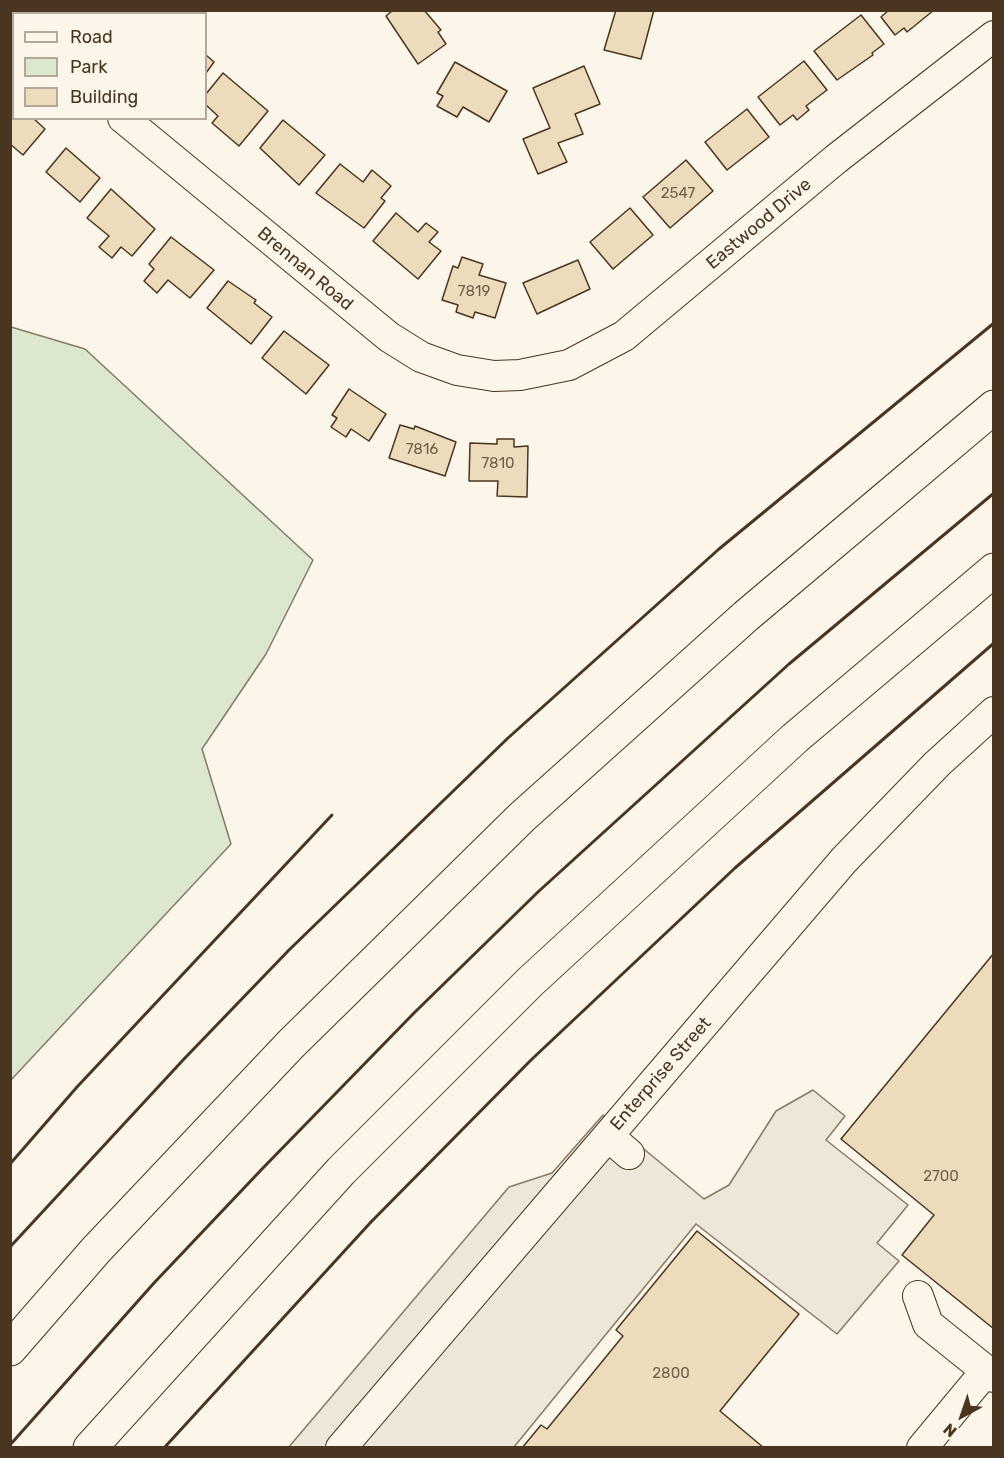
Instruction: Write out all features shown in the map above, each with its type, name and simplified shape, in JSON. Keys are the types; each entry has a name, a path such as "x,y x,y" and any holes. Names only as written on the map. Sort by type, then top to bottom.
{"highway":[{"path":"10,1349 127,1216 291,1044 522,817 746,616 993,407"},
{"path":"90,1448 342,1171 530,982 760,770 885,660 993,570"}],"street":[{"name":"Eastwood Drive","path":"508,375 520,375 569,365 624,336 836,159 993,36"},
{"name":"Brennan Road","path":"125,120 388,337 421,357 457,370 494,376 508,375"},
{"name":"Enterprise Street","path":"341,1448 619,1145 861,841 937,764 993,712"},
{"path":"918,1296 928,1324 990,1374 922,1448"}],"green space":[{"path":"11,327 85,349 313,560 266,654 202,749 231,844 11,1080"}],"shaded area":[{"path":"813,1090 845,1116 826,1140 908,1205 877,1243 899,1261 837,1334 696,1224 514,1447 288,1448 509,1187 552,1173 603,1115 704,1199 729,1185 776,1111"}],"building":[{"path":"98,10 156,11 155,12 100,12"},
{"path":"393,10 424,10 441,30 438,32 446,44 418,64 386,16"},
{"path":"616,10 654,10 641,59 604,50"},
{"path":"889,10 934,10 907,32 904,28 895,35 881,17"},
{"path":"861,15 884,44 872,53 873,55 837,80 814,51"},
{"path":"207,56 214,62 207,72"},
{"path":"804,61 827,90 806,106 809,110 797,120 793,115 780,125 758,97"},
{"path":"455,62 507,91 489,122 463,107 457,117 437,106 443,96 437,93"},
{"path":"584,66 600,104 575,114 583,134 558,143 567,162 538,174 523,139 550,128 533,88"},
{"path":"223,73 268,111 239,146 212,123 218,116 207,106 207,93"},
{"path":"10,97 12,98 12,120 35,120 45,129 23,155 10,144"},
{"path":"747,109 769,137 727,170 705,142"},
{"path":"283,120 325,155 299,185 260,148"},
{"path":"66,148 100,178 80,202 46,172"},
{"path":"686,160 713,191 670,228 643,197"},
{"path":"340,164 363,182 372,170 391,186 381,198 385,201 364,228 316,193"},
{"path":"111,189 155,229 132,256 121,247 112,258 99,247 109,236 87,218"},
{"path":"630,208 653,235 613,269 590,242"},
{"path":"396,213 418,232 426,223 438,232 429,242 441,251 418,279 373,241"},
{"path":"171,237 214,270 190,298 168,280 157,293 144,281 154,269 149,264"},
{"path":"462,257 483,264 479,275 506,283 495,318 475,312 473,318 456,312 458,305 442,300 453,266 458,268"},
{"path":"578,260 590,289 537,314 523,283"},
{"path":"228,281 256,300 254,303 272,317 251,344 207,308"},
{"path":"284,331 329,365 306,394 262,358"},
{"path":"349,389 386,414 369,441 351,429 346,437 331,427 337,418 332,415"},
{"path":"400,425 414,429 415,426 456,442 445,476 389,458"},
{"path":"497,439 514,439 514,447 528,446 527,497 497,496 498,481 469,481 470,443 497,444"},
{"path":"994,953 994,1329 902,1255 934,1215 841,1139"},
{"path":"697,1231 799,1314 720,1411 764,1448 522,1448 541,1425 547,1429 623,1336 616,1330"}],"wall":[{"path":"10,1247 184,1059 289,950 508,738 719,549 994,323"},
{"path":"10,1445 154,1283 262,1169 414,1013 539,891 789,664 994,493"},
{"path":"164,1448 371,1222 531,1060 735,868 994,643"},
{"path":"10,1164 77,1087 332,815"}]}
